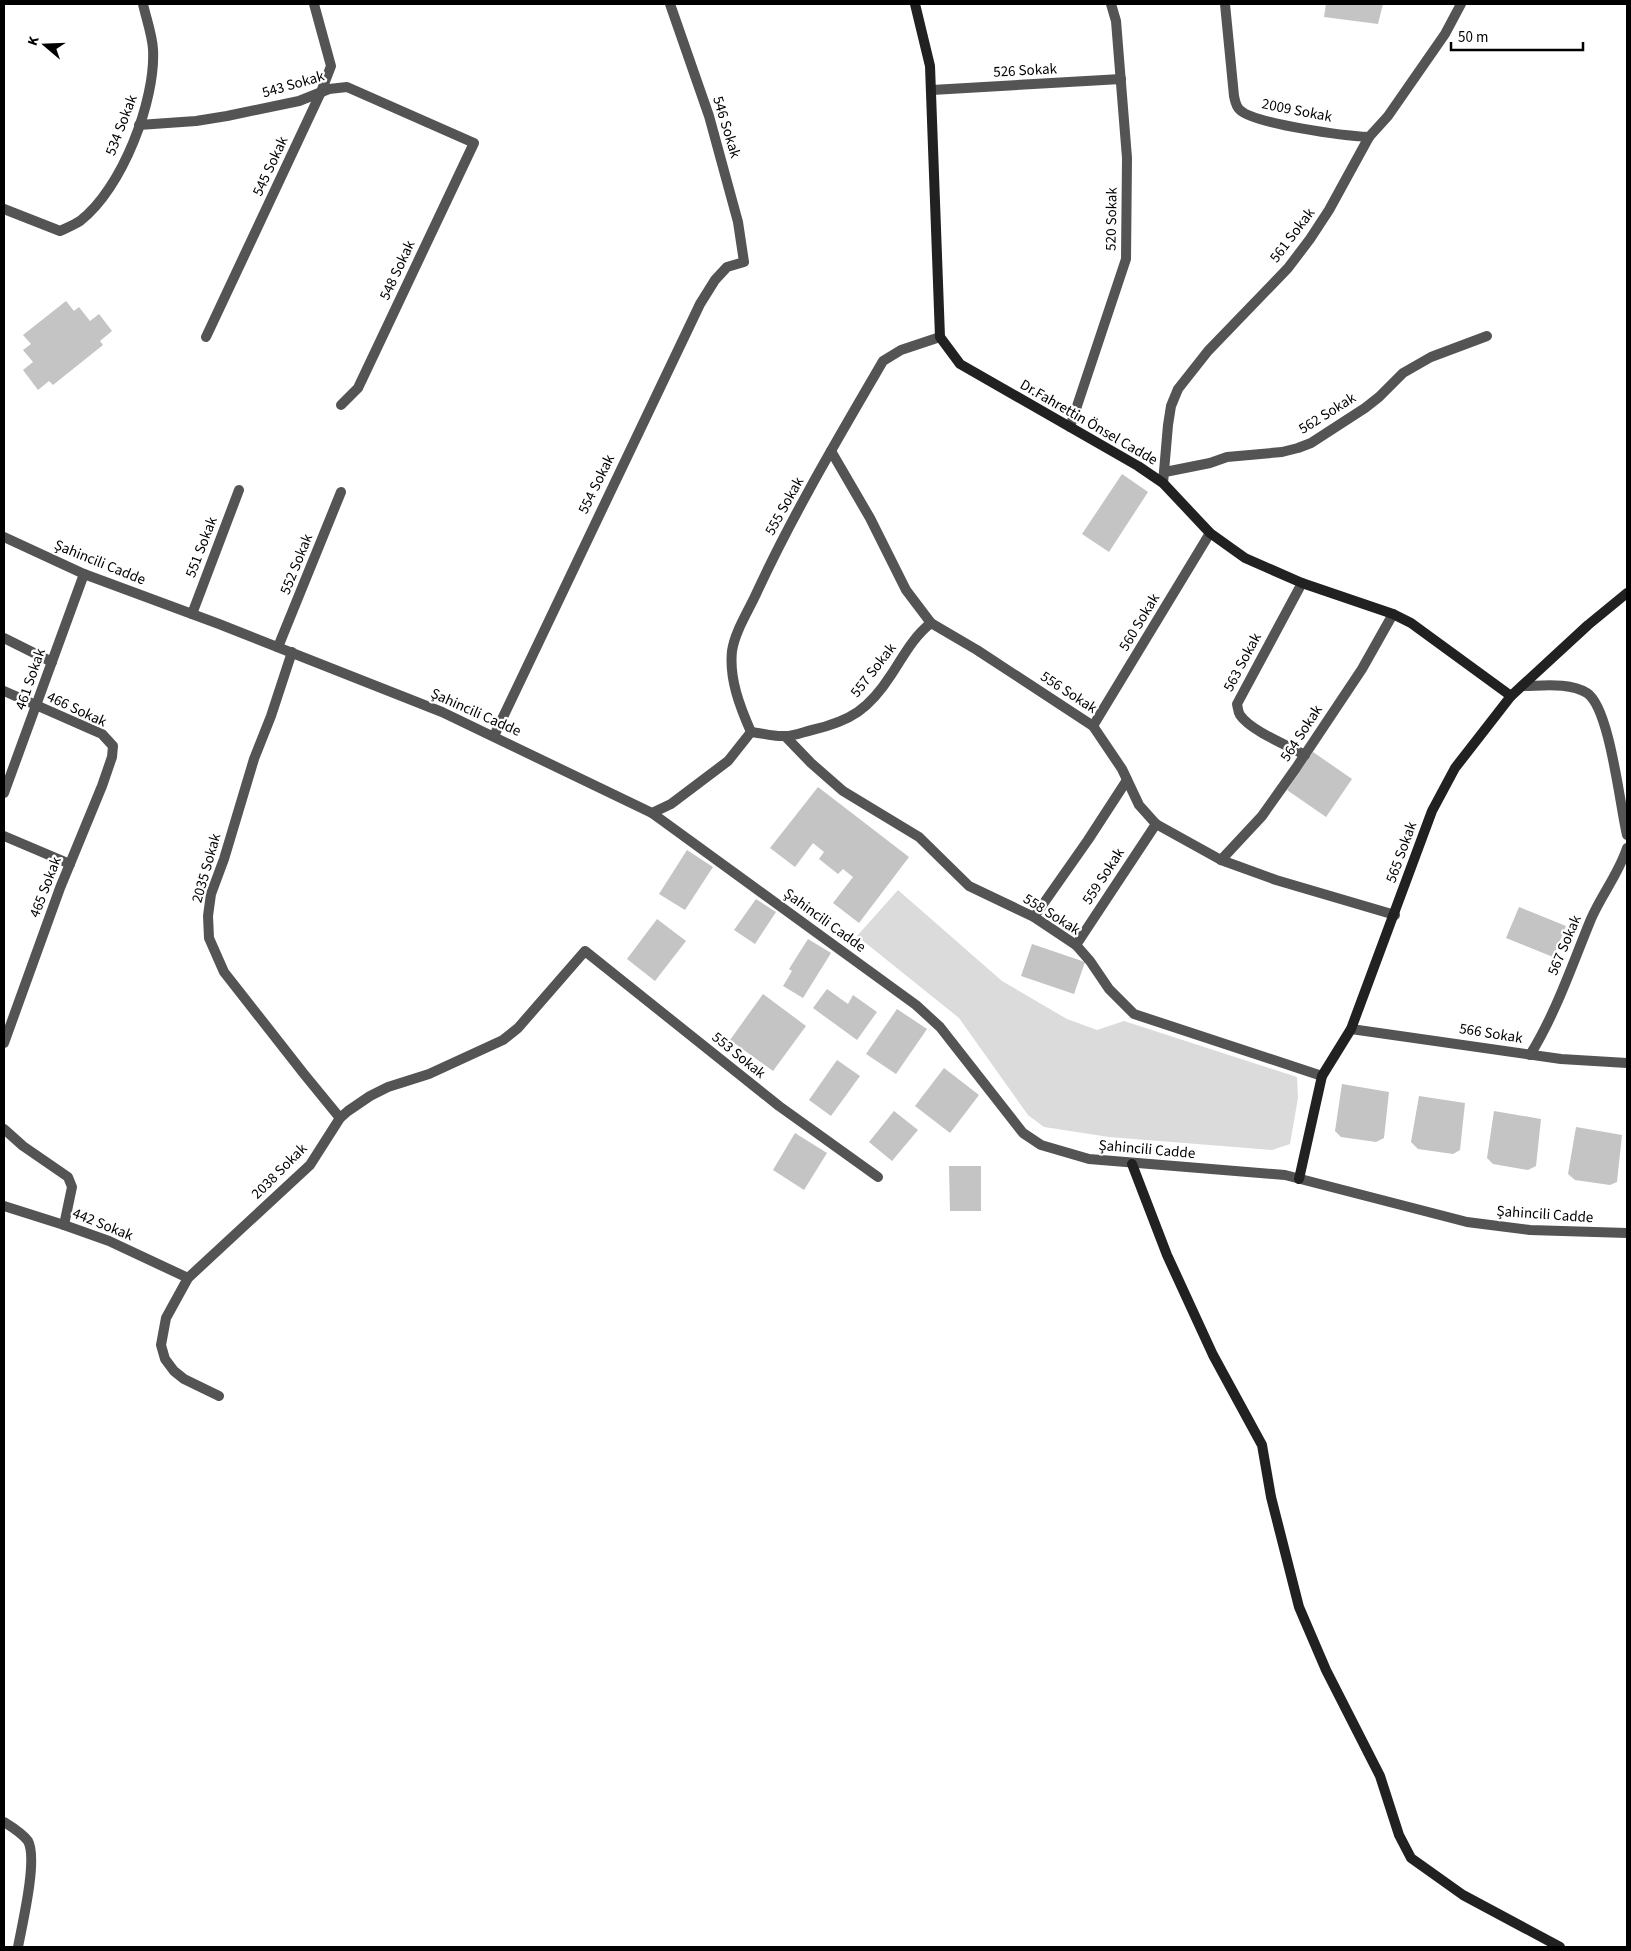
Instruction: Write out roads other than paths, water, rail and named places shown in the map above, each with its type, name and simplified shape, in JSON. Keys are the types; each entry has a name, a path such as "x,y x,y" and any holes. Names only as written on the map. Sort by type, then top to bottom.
{"street":[{"name":"534 Sokak","path":"4,209 60,232 80,221 99,202 129,155 150,93 153,48 143,4"},
{"name":"545 Sokak","path":"206,337 321,92 331,66 314,4"},
{"path":"915,4 930,66 932,90 940,337"},
{"name":"520 Sokak","path":"1070,427 1126,259 1127,158 1116,21 1111,4"},
{"name":"2009 Sokak","path":"1225,4 1234,96 1238,109 1246,115 1268,122 1369,137"},
{"name":"561 Sokak","path":"1163,482 1166,472 1168,425 1171,406 1178,389 1208,351 1288,268 1329,210 1369,137 1388,116 1445,34 1461,4"},
{"name":"546 Sokak","path":"674,6 709,116 733,202 744,262"},
{"name":"526 Sokak","path":"932,90 1121,79"},
{"name":"543 Sokak","path":"139,124 196,121 227,116 299,101 338,87 347,87 474,143"},
{"name":"548 Sokak","path":"341,405 358,388 474,143"},
{"name":"554 Sokak","path":"494,736 700,304 715,280 727,267 744,262"},
{"name":"562 Sokak","path":"1166,472 1227,458 1282,452 1311,443 1379,397 1403,373 1431,357 1487,336"},
{"name":"Dr.Fahrettin Önsel Cadde","path":"940,337 960,364 1163,482 1210,533 1245,558 1302,583 1394,614 1411,622 1511,696"},
{"name":"555 Sokak","path":"751,732 735,685 732,664 734,643 781,540 883,361 901,350 940,337"},
{"name":"556 Sokak","path":"831,451 874,527 906,590 931,623 977,650 1093,726 1122,769 1139,805 1156,824 1221,860 1276,880 1395,914"},
{"name":"551 Sokak","path":"192,614 239,490"},
{"name":"552 Sokak","path":"278,647 341,492"},
{"name":"560 Sokak","path":"1093,726 1210,533"},
{"name":"Şahincili Cadde","path":"4,537 84,574 292,652 442,712 652,813 916,1005 940,1027 1023,1133 1041,1145 1089,1160 1285,1175 1467,1222 1530,1230 1627,1233"},
{"name":"461 Sokak","path":"4,794 84,574"},
{"name":"563 Sokak","path":"1302,583 1237,704 1239,713 1257,729 1305,754"},
{"name":"565 Sokak","path":"1299,1179 1322,1076 1351,1029 1432,811 1455,768 1511,696 1588,625 1627,593"},
{"name":"564 Sokak","path":"1221,860 1262,816 1362,670 1394,614"},
{"name":"557 Sokak","path":"751,732 785,736 831,726 851,717 867,705 890,677 911,644 922,630 931,623"},
{"path":"4,638 52,662"},
{"name":"2035 Sokak","path":"292,652 272,716 254,760 224,860 211,894 208,916 209,938 224,972 340,1118"},
{"path":"1522,686 1558,686 1575,689 1586,693 1592,698 1602,720 1614,759 1627,835"},
{"name":"466 Sokak","path":"4,691 95,730 110,742"},
{"path":"652,813 671,804 728,760 751,732"},
{"name":"558 Sokak","path":"785,736 811,763 843,791 919,838 969,886 1034,917 1076,945 1090,961 1108,989 1134,1014 1322,1076"},
{"name":"465 Sokak","path":"4,1043 70,864 102,786 112,756 110,742"},
{"path":"1034,917 1127,780"},
{"name":"559 Sokak","path":"1076,945 1156,824"},
{"path":"4,836 70,864"},
{"name":"567 Sokak","path":"1530,1055 1545,1030 1592,917 1622,863 1627,848"},
{"name":"2038 Sokak","path":"219,1396 184,1379 174,1371 165,1359 162,1345 166,1318 188,1278 310,1165 340,1118 348,1111 370,1096 388,1087 429,1074 503,1040 518,1028 584,951"},
{"name":"553 Sokak","path":"584,951 779,1106 878,1177"},
{"name":"566 Sokak","path":"1351,1029 1530,1055 1594,1062 1627,1063"},
{"path":"4,1129 23,1146 68,1177 72,1187 64,1225"},
{"path":"1132,1164 1167,1255 1213,1355 1262,1444 1271,1497 1299,1607 1326,1670 1380,1776 1399,1835 1411,1858 1463,1895 1560,1947"},
{"name":"442 Sokak","path":"4,1206 108,1241 188,1278"},
{"path":"4,1822 29,1843 31,1856 31,1876 18,1947"}]}
